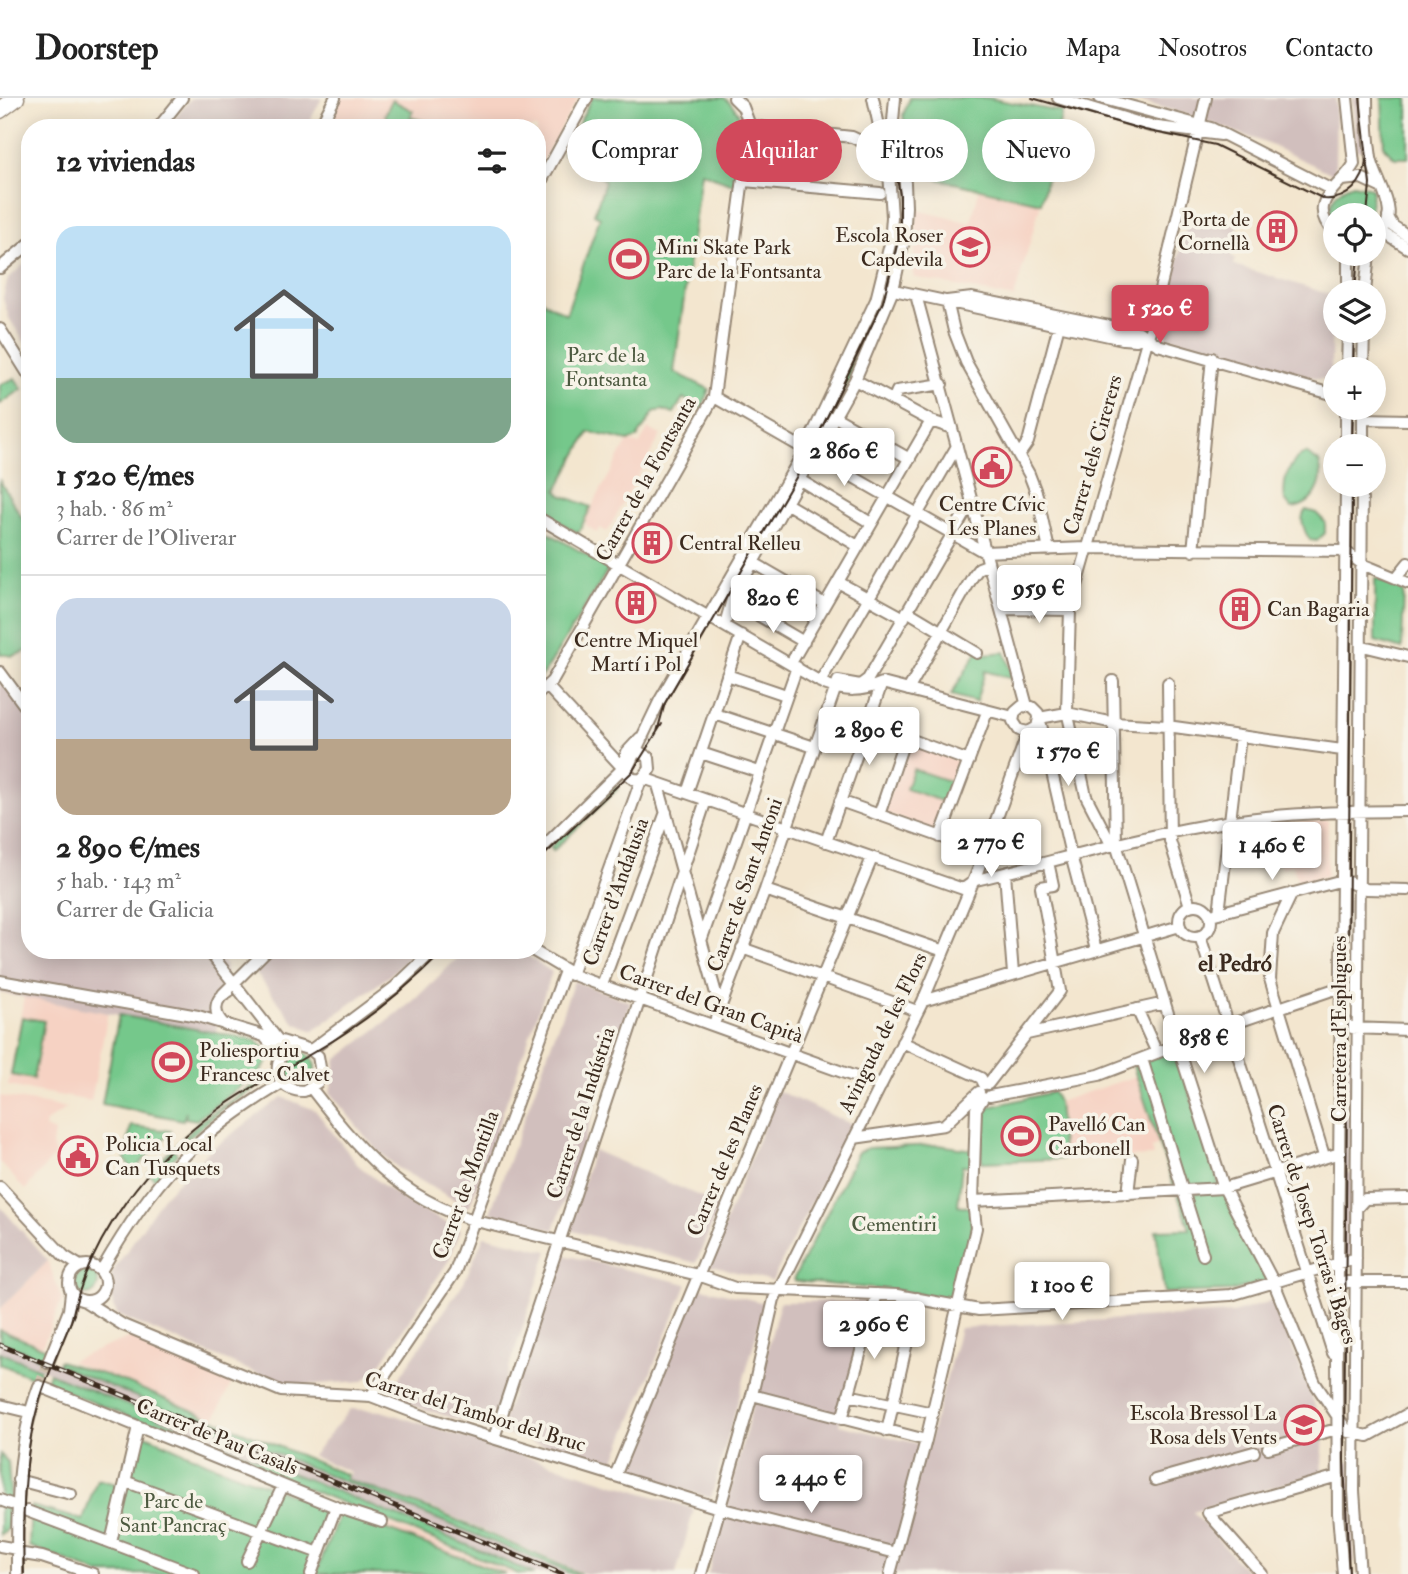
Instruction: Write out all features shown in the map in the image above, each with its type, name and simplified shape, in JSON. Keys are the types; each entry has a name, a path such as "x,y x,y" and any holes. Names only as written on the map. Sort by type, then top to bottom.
{"highway":[{"path":"0,110 16,98"}],"street":[{"path":"165,119 182,98"},
{"path":"324,119 335,98"},
{"path":"734,98 743,107 747,119"},
{"path":"873,98 879,119"},
{"path":"879,119 883,98"},
{"path":"546,844 623,769 710,615 811,451 835,417 855,380 893,290 904,240 905,183 892,112 895,98"},
{"path":"1058,98 1150,126 1198,128"},
{"path":"1100,98 1122,101 1222,135 1266,154 1331,189"},
{"name":"Carrer dels Cirerers","path":"1114,845 1086,796 1067,713 1070,610 1189,176 1206,98"},
{"path":"1327,203 1331,189 1349,173 1355,161 1347,98"},
{"path":"1367,98 1371,159 1388,204 1388,218 1393,226 1408,236"},
{"path":"546,172 585,100"},
{"path":"1341,180 1361,178 1382,188"},
{"name":"Carrer de la Fontsanta","path":"547,686 621,565 714,397 744,182"},
{"path":"755,182 880,193"},
{"path":"725,624 732,600 800,480 880,286 892,218 890,182"},
{"path":"1386,234 1408,248"},
{"path":"0,268 21,250"},
{"path":"880,286 947,301 972,298 1060,320 1139,332 1158,345 1323,391"},
{"path":"916,295 1027,706"},
{"path":"947,301 954,331 966,362 1019,455 1037,495 1049,550"},
{"path":"1019,455 1028,442 1060,320"},
{"path":"0,329 21,363"},
{"path":"1194,551 1212,358"},
{"path":"855,380 931,421 952,428"},
{"path":"893,401 897,391 942,384"},
{"path":"714,397 984,552 1086,548 1345,551 1362,564 1408,583"},
{"path":"835,417 910,459"},
{"path":"1386,417 1408,420"},
{"path":"702,938 804,642 931,421"},
{"path":"820,682 957,446"},
{"path":"800,480 871,523"},
{"name":"Carretera d'Esplugues","path":"1337,1416 1346,497"},
{"name":"Carretera d'Esplugues","path":"1360,1574 1350,1433 1356,1258 1359,1029 1362,497"},
{"path":"546,522 710,615 820,682 860,685 868,679 971,502"},
{"path":"787,504 858,546"},
{"path":"754,563 825,604"},
{"path":"1396,578 1408,563"},
{"path":"908,690 973,576 979,568 987,565"},
{"path":"838,582 941,632 977,653"},
{"path":"710,615 732,600"},
{"path":"732,600 804,642"},
{"path":"1002,611 1008,608 1070,610"},
{"path":"687,793 741,635"},
{"path":"1363,646 1408,657"},
{"path":"0,672 21,701"},
{"path":"727,675 786,695"},
{"path":"1113,681 1114,845 1224,1188 1274,1283 1315,1383 1350,1433"},
{"path":"837,684 851,692 865,691 882,683 1013,717"},
{"path":"826,842 882,683"},
{"path":"1168,683 1169,833 1190,906"},
{"name":"Carrer de Sant Antoni","path":"714,1024 787,830 837,684"},
{"path":"547,686 633,779 687,793 963,889 1005,873 1114,845 1229,821 1360,811 1408,811"},
{"path":"0,688 15,693"},
{"path":"1039,718 1037,727 1028,732 1016,727 1013,717 1018,709 1027,706 1035,710 1039,718 1096,950"},
{"path":"940,836 987,712"},
{"path":"1039,718 1067,713 1114,723 1167,726 1342,750"},
{"path":"715,714 814,747"},
{"path":"869,724 969,761"},
{"name":"Avinguda de les Flors","path":"719,1508 717,1494 779,1289 920,1006 972,884 1028,732"},
{"path":"1240,737 1215,914 1209,929 1200,936 1189,935 1180,926 1181,912 1190,906 1202,906 1215,914 1343,880 1373,890 1408,890"},
{"path":"879,815 905,738"},
{"name":"Carrer de Montilla","path":"371,1396 456,1272 641,780 648,772 649,758 633,752"},
{"path":"702,753 759,772"},
{"path":"658,785 720,1008"},
{"name":"Carrer de la Indústria","path":"494,1438 706,800"},
{"path":"840,801 984,852"},
{"name":"Carrer d'Andalusia","path":"602,985 666,812"},
{"name":"Carrer de les Planes","path":"615,1476 872,858"},
{"path":"890,1574 933,1413 976,1228 973,1201 976,1109 985,1091 1060,991 1041,887 1053,885 1048,862"},
{"path":"1005,873 1013,974"},
{"path":"765,890 944,951"},
{"path":"1292,893 1281,912 1270,952 1270,979 1324,1156"},
{"path":"742,948 821,977 920,1006 1013,974 1180,926"},
{"name":"Carrer de Josep Torras i Bages","path":"1200,936 1337,1363"},
{"path":"216,959 278,1040 311,1050 321,1064 321,1073 311,1088 296,1091 282,1083 277,1070 281,1056 296,1047"},
{"path":"198,1016 258,959"},
{"path":"311,1050 395,987 425,959"},
{"name":"Carrer del Gran Capità","path":"546,959 568,973 881,1086"},
{"path":"227,972 249,968"},
{"path":"231,1026 249,1018 245,997 249,968"},
{"path":"0,981 198,1016 264,1036 281,1056"},
{"path":"854,1138 939,1127 955,1118 985,1091 1065,1084 1157,1054 1229,1025 1341,987"},
{"path":"221,997 245,997"},
{"path":"221,997 216,1014 231,1026"},
{"path":"1027,1034 1165,1003"},
{"path":"1137,1009 1157,1054"},
{"path":"1342,1015 1346,1024 1359,1029 1408,1030"},
{"path":"902,1042 981,1078 985,1091"},
{"path":"1142,1059 1185,1191 1202,1255"},
{"path":"99,1269 146,1200 188,1150 236,1112 282,1083"},
{"path":"311,1088 358,1148 382,1172 416,1195 475,1220 698,1275 735,1288 877,1294 917,1298 979,1310 1231,1295 1356,1258"},
{"path":"973,1201 1224,1188 1274,1170 1340,1153"},
{"path":"1128,1194 1132,1159"},
{"path":"0,1187 64,1256 80,1266 99,1269"},
{"path":"1356,1209 1364,1199 1408,1198"},
{"path":"1339,1264 1355,1282"},
{"path":"48,1363 69,1310 69,1279 80,1266"},
{"path":"99,1269 105,1286 101,1296 104,1313"},
{"path":"1338,1287 1342,1283 1355,1282 1408,1282"},
{"path":"71,1293 85,1301"},
{"path":"842,1419 877,1294"},
{"path":"69,1310 101,1296"},
{"path":"887,1431 917,1298"},
{"name":"Carrer del Tambor del Bruc","path":"85,1301 123,1325 281,1391 371,1396 494,1438 719,1508 896,1553"},
{"name":"Avinguda de les Flors","path":"701,1574 752,1395 761,1346"},
{"name":"Carrer de Pau Casals","path":"29,1412 39,1386 336,1507 382,1522"},
{"path":"752,1395 926,1440"},
{"path":"848,1395 933,1413"},
{"path":"0,1405 29,1412 18,1480 17,1574"},
{"path":"1268,1448 1350,1433 1368,1437 1408,1414"},
{"path":"111,1542 137,1431"},
{"name":"Carretera d'Esplugues","path":"1343,1574 1338,1476 1350,1433"},
{"path":"1156,1479 1254,1452"},
{"path":"1262,1574 1208,1513 1338,1476"},
{"path":"18,1480 71,1494"},
{"path":"127,1482 318,1553"},
{"path":"247,1561 282,1488"},
{"path":"0,1500 11,1504"},
{"path":"311,1574 336,1507"},
{"path":"27,1511 194,1574"},
{"path":"0,1546 93,1574"}],"shaded area":[{"path":"191,98 322,98 311,119 175,119"},
{"path":"341,98 578,98 546,155 546,119 330,119"},
{"path":"1128,98 1336,98 1335,175 1268,144 1193,116"},
{"path":"1352,98 1363,98 1367,149 1357,151"},
{"name":"Escola Roser Capdevila","path":"979,190 1041,203 1014,298 913,277 917,210 971,223"},
{"path":"1190,212 1238,226 1231,256 1235,258 1234,265 1323,292 1323,343 1331,343 1331,357 1323,357 1323,379 1316,378 1215,347 1169,338 1160,328"},
{"path":"21,267 21,337 9,318 3,298 8,279"},
{"path":"648,429 661,435 607,532 600,528 597,533 586,525 585,519 628,441 639,445"},
{"path":"0,663 21,691 21,959 221,959 226,966 216,1033 0,993"},
{"path":"908,743 964,763 939,832 883,813"},
{"path":"1328,820 1327,876 1298,883 1293,865 1282,867 1280,863 1270,864 1271,841 1281,840 1280,823"},
{"path":"267,959 407,959 388,977 313,1031 295,1023 254,971"},
{"path":"457,959 532,959 552,972 469,1208 398,1168 375,1148 330,1093 336,1060 412,1002"},
{"path":"574,981 631,1002 554,1230 490,1213"},
{"path":"24,997 108,1013 91,1101 8,1086"},
{"path":"1345,1048 1354,1048 1353,1169 1344,1169"},
{"path":"1136,1076 1159,1145 1151,1148 1153,1156 1063,1159 1058,1102"},
{"path":"778,1091 851,1124 772,1281 708,1265"},
{"path":"0,1096 67,1108 46,1122 45,1128 54,1132 52,1145 55,1155 25,1190 0,1162"},
{"path":"282,1097 315,1110 358,1165 384,1186 411,1205 461,1230 449,1260 376,1371 363,1381 287,1386 117,1315 111,1297 112,1273 163,1197 209,1151"},
{"path":"593,1150 720,1205 696,1263 569,1230"},
{"path":"1344,1173 1353,1173 1353,1257 1343,1256"},
{"path":"0,1206 48,1261 0,1309"},
{"path":"484,1236 548,1251 489,1429 398,1401 395,1384 464,1282"},
{"path":"560,1254 687,1284 612,1467 499,1432"},
{"path":"48,1261 62,1300 42,1346 0,1330 0,1309"},
{"path":"698,1287 765,1303 711,1498 622,1471"},
{"path":"1274,1300 1324,1429 1322,1472 1193,1512 1249,1574 708,1574 780,1302 870,1301 839,1425 928,1446 960,1328 1233,1313"},
{"path":"131,1337 233,1380 214,1420 70,1361"},
{"path":"0,1341 572,1574 534,1574 0,1352"},
{"path":"350,1409 381,1411 694,1509 676,1574 585,1574 440,1511 347,1479 350,1472 312,1456"},
{"path":"1351,1462 1354,1562 1344,1563 1341,1463"},
{"path":"386,1523 514,1574 379,1574 383,1528"}],"green space":[{"name":"Parc de la Fontsanta","path":"592,98 724,98 734,107 741,119 716,119 716,178 702,172 702,119 581,119"},
{"path":"910,98 987,98 1062,112 1060,119 982,119 982,182 1046,182 1041,203 950,182 968,182 968,119 904,119"},
{"path":"1382,98 1408,98 1408,158 1395,158 1384,147"},
{"path":"392,100 413,111 410,117 417,119 387,119 385,115"},
{"name":"Parc de la Fontsanta","path":"605,182 700,182 674,372 709,389 702,409 683,398 674,413 662,410 654,412 637,438 628,441 589,432 557,490 561,495 591,507 578,533 549,516 546,522 546,303 566,314 600,217 594,214"},
{"path":"1353,184 1372,188 1371,203 1331,203 1336,194"},
{"path":"879,303 884,305 820,441 815,438"},
{"path":"15,378 21,390 0,404 0,385"},
{"path":"1306,453 1319,462 1321,478 1312,498 1291,508 1285,500 1284,487 1291,467"},
{"path":"0,481 21,516 21,653 13,656 0,654"},
{"path":"1306,510 1316,513 1325,522 1325,533 1317,541 1310,540 1304,530 1302,521"},
{"name":"Parc de la Fontsanta","path":"546,531 609,568 546,670"},
{"path":"1375,578 1404,589 1402,649 1375,641"},
{"path":"980,647 984,654 1005,652 1013,679 985,671 976,702 951,695"},
{"path":"913,769 952,782 944,802 906,789"},
{"path":"615,785 618,789 553,851 550,847"},
{"name":"Poliesportiu Francesc Calvet","path":"119,1015 255,1040 267,1050 268,1061 261,1071 196,1120 185,1118 186,1112 183,1120 102,1104"},
{"path":"22,1017 44,1021 33,1079 11,1075"},
{"path":"1176,1050 1219,1185 1175,1191 1133,1066"},
{"path":"299,1052 310,1057 315,1068 310,1079 299,1084 288,1079 283,1068 288,1057"},
{"path":"257,1083 259,1086 220,1111 174,1150 177,1154 156,1180 148,1173 199,1122"},
{"name":"Pavelló Can Carbonell","path":"1053,1092 1058,1102 1063,1159 982,1162 981,1109"},
{"path":"131,1126 171,1131 133,1171 125,1159"},
{"name":"Cementiri","path":"938,1145 974,1150 971,1166 962,1165 958,1205 971,1208 972,1234 955,1300 900,1291 795,1281 794,1278 858,1152 868,1148"},
{"path":"1225,1190 1267,1281 1231,1291 1164,1293 1156,1230 1190,1229 1178,1195"},
{"path":"86,1271 95,1274 98,1283 95,1292 86,1295 77,1292 74,1283 77,1274"},
{"path":"0,1330 49,1350 45,1360 0,1341"},
{"path":"0,1352 40,1369 36,1379 0,1364"},
{"path":"59,1361 115,1378 347,1475 346,1479 440,1513 581,1574 572,1574 58,1365"},
{"path":"49,1373 534,1574 519,1574 45,1383"},
{"name":"Parc de Sant Pancraç","path":"137,1431 208,1463 319,1505 330,1520 308,1574 100,1574 29,1546 31,1506 83,1520 97,1479 120,1485"},
{"path":"0,1454 8,1462 11,1504 7,1530 0,1535"},
{"path":"340,1512 505,1574 316,1574"}],"tunnel":[{"path":"39,1386 48,1363"}],"tram line":[{"path":"1032,98 1145,130 1215,145 1324,199 1340,197 1353,188 1362,176 1366,160"},
{"path":"1360,98 1370,184 1368,203"},
{"path":"657,732 665,703 805,462 883,302 900,233 898,182"},
{"path":"1356,280 1357,266"},
{"path":"1353,357 1354,343"},
{"path":"1352,434 1353,420"},
{"path":"1349,1574 1344,1460 1352,497"},
{"path":"546,853 632,772 662,724"},
{"path":"71,1322 80,1290 107,1230 125,1202 169,1151 193,1129 235,1098 319,1050 364,1020 436,959"},
{"path":"24,1574 24,1506 31,1436 46,1383 74,1314"}],"railway":[{"path":"0,1345 562,1574"}],"place":[{"name":"Porta de Cornellà","path":"1277,231"},
{"name":"Escola Roser Capdevila","path":"970,247"},
{"name":"Mini Skate Park Parc de la Fontsanta","path":"629,259"},
{"name":"Centre Cívic Les Planes","path":"992,467"},
{"name":"Central Relleu","path":"652,543"},
{"name":"Centre Miquel Martí i Pol","path":"636,603"},
{"name":"Can Bagaria","path":"1240,609"},
{"name":"Poliesportiu Francesc Calvet","path":"172,1062"},
{"name":"Pavelló Can Carbonell","path":"1021,1136"},
{"name":"Policia Local Can Tusquets","path":"78,1156"},
{"name":"Escola Bressol La Rosa dels Vents","path":"1304,1425"}],"district":[{"name":"el Pedró","path":"1235,963"}]}
